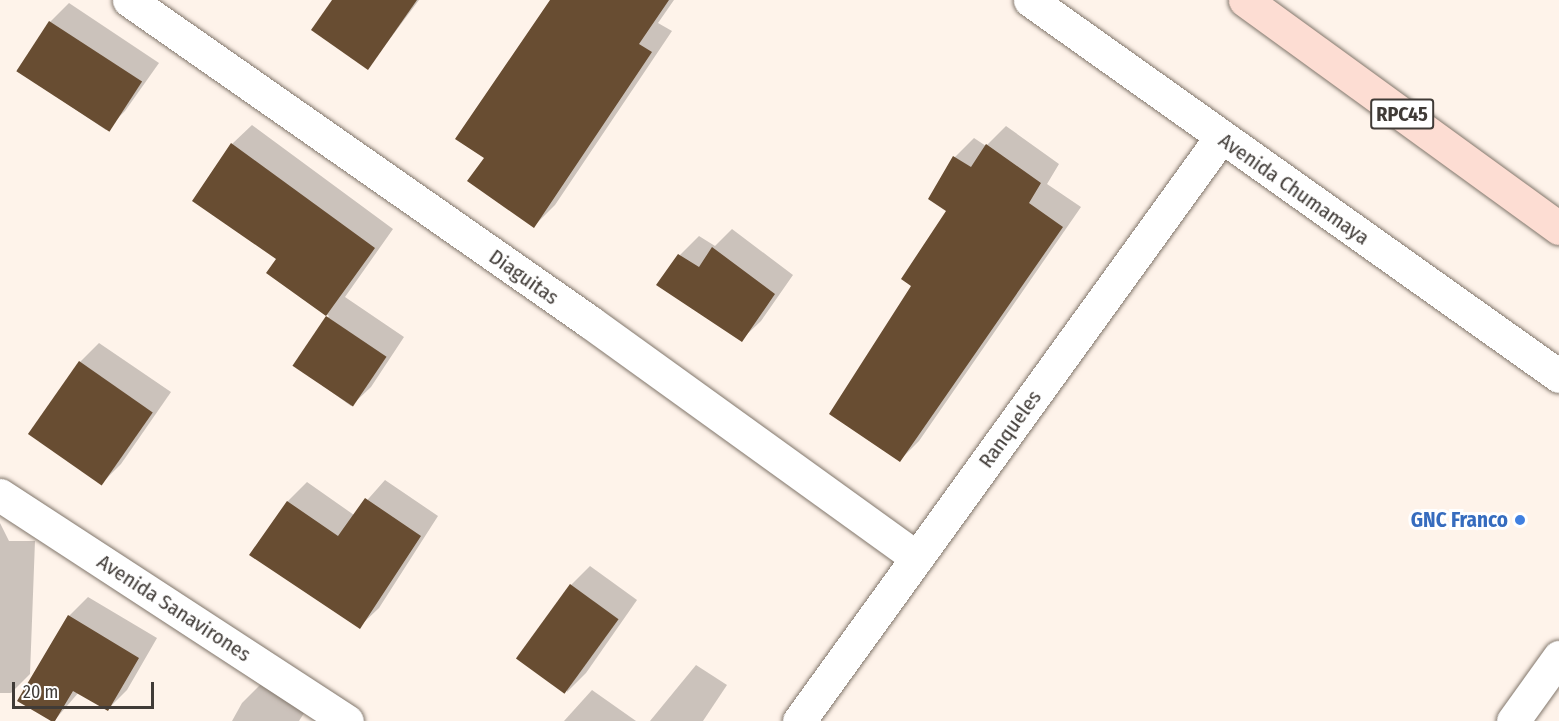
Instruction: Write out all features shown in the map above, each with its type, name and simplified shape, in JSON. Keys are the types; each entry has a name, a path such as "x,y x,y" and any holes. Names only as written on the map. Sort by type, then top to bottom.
{"main road":[{"name":"RPC45","path":"1245,0 1559,228"}],"street":[{"name":"Diaguitas","path":"129,0 590,322 917,558"},
{"name":"Avenida Chumamaya","path":"1030,0 1559,376"},
{"name":"Ranqueles","path":"799,721 1221,137"},
{"name":"Avenida Sanavirones","path":"0,495 347,721"},
{"path":"1513,721 1559,657"}],"building":[{"path":"332,0 417,0 368,70 311,30"},
{"path":"550,0 669,0 639,44 652,52 534,228 467,181 484,158 455,139"},
{"path":"49,21 142,81 109,132 16,71"},
{"path":"231,143 375,248 326,316 266,273 276,259 192,201"},
{"path":"986,144 1041,183 1029,203 1063,227 900,462 829,414 911,286 901,279 946,211 928,199 953,156 971,167"},
{"path":"712,247 775,294 742,342 656,285 678,254 699,267"},
{"path":"326,316 387,357 353,407 292,366"},
{"path":"79,361 153,413 102,486 28,434"},
{"path":"365,498 421,536 360,629 249,555 287,501 338,536"},
{"path":"570,584 619,619 564,694 516,658"},
{"path":"68,615 139,658 108,711 73,691 55,721 51,721 17,701"}],"place":[{"name":"GNC Franco","path":"1520,520"}]}
